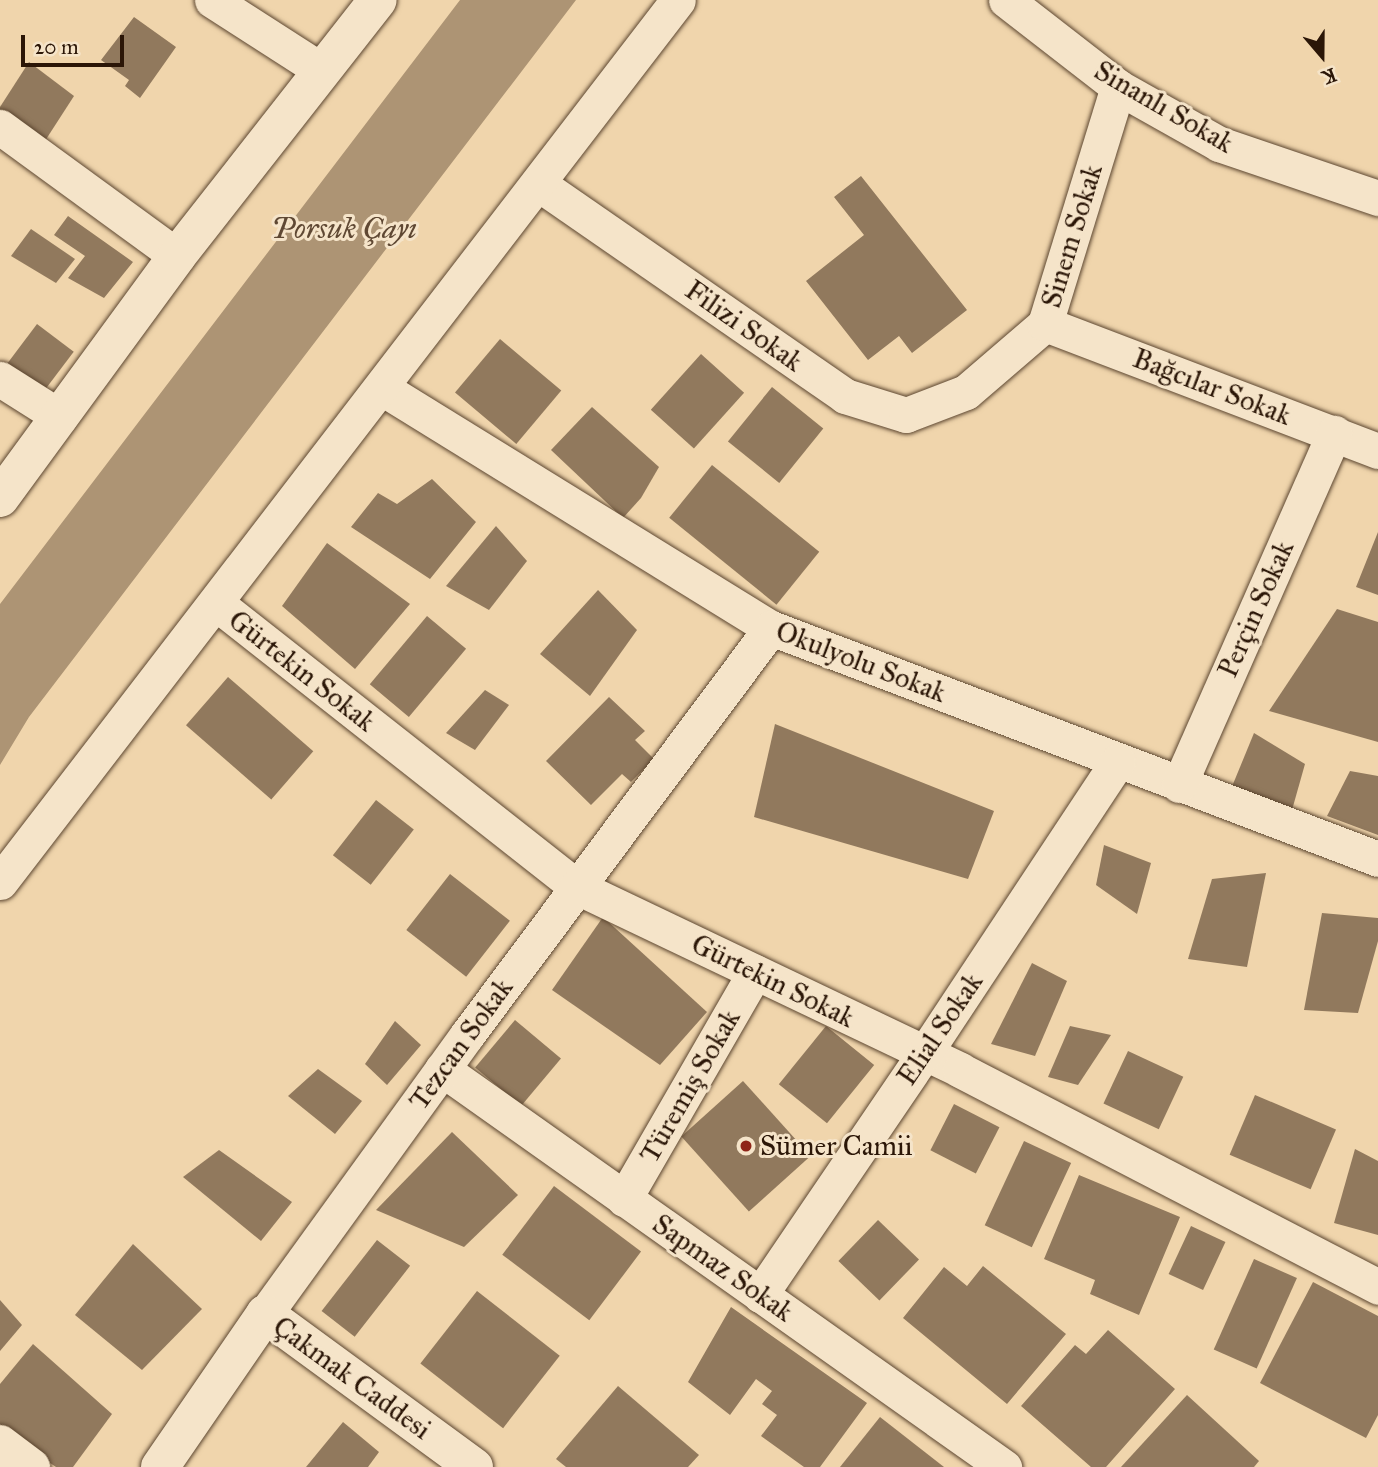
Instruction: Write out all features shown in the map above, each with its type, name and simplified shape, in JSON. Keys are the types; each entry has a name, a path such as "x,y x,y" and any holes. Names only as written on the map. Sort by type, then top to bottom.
{"street":[{"path":"212,0 321,70"},
{"path":"0,498 177,256 378,0"},
{"path":"0,883 678,0"},
{"name":"Sinanlı Sokak","path":"1006,0 1118,87 1219,144 1378,198"},
{"name":"Sinem Sokak","path":"966,393 1045,324 1118,87"},
{"path":"0,127 177,256"},
{"name":"Filizi Sokak","path":"539,184 845,396 906,415 966,393"},
{"name":"Bağcılar Sokak","path":"1045,324 1378,451"},
{"path":"0,379 60,417"},
{"name":"Okulyolu Sokak","path":"382,388 771,628 1378,859"},
{"name":"Perçin Sokak","path":"1179,785 1334,433"},
{"name":"Gürtekin Sokak","path":"216,603 577,887 924,1054 1378,1287"},
{"name":"Tezcan Sokak","path":"160,1467 265,1314 442,1069 771,628"},
{"name":"Elial Sokak","path":"760,1295 1118,761"},
{"name":"Türemiş Sokak","path":"624,1199 755,972"},
{"name":"Sapmaz Sokak","path":"442,1069 1004,1467"},
{"name":"Çakmak Caddesi","path":"265,1314 474,1467"},
{"path":"0,1444 30,1467"}],"water":[{"name":"Porsuk Çayı","path":"460,0 576,0 29,717 0,765 0,604"}],"building":[{"path":"134,17 176,47 140,98 125,86 129,80 101,60"},
{"path":"29,62 74,96 43,144 0,114 0,107"},
{"path":"861,176 967,310 912,353 899,336 868,360 806,281 864,235 834,197"},
{"path":"68,216 133,262 104,298 68,278 85,256 54,235"},
{"path":"31,229 75,259 56,283 11,256"},
{"path":"37,324 74,352 44,392 7,364"},
{"path":"500,339 561,390 516,444 455,393"},
{"path":"701,354 744,393 694,449 651,410"},
{"path":"772,387 823,429 779,483 728,441"},
{"path":"592,407 659,467 641,498 623,518 551,450"},
{"path":"712,465 819,552 776,605 669,518"},
{"path":"432,479 476,522 430,579 351,527 378,493 397,504"},
{"path":"496,526 527,561 489,610 446,586"},
{"path":"1378,532 1378,595 1356,587"},
{"path":"327,543 410,604 355,669 282,606"},
{"path":"598,590 637,630 590,696 540,654"},
{"path":"1337,609 1378,622 1378,742 1269,711"},
{"path":"427,616 466,649 409,717 370,684"},
{"path":"228,677 313,751 271,799 186,725"},
{"path":"485,690 509,705 475,750 446,733"},
{"path":"609,697 645,731 635,740 654,759 631,782 622,774 591,805 546,761"},
{"path":"775,724 994,811 968,879 754,817"},
{"path":"1254,733 1305,764 1292,810 1231,789"},
{"path":"1350,771 1378,776 1378,835 1327,816"},
{"path":"376,800 414,830 371,885 333,855"},
{"path":"1104,845 1151,863 1137,914 1096,885"},
{"path":"1266,873 1247,967 1188,959 1212,879"},
{"path":"450,874 510,921 466,977 406,930"},
{"path":"1322,913 1378,918 1378,941 1358,1013 1304,1010"},
{"path":"603,917 707,1012 660,1065 552,990"},
{"path":"1032,963 1067,981 1035,1056 991,1044"},
{"path":"515,1020 561,1059 521,1106 475,1067"},
{"path":"395,1021 421,1045 387,1085 365,1064"},
{"path":"826,1026 874,1065 827,1123 779,1084"},
{"path":"1070,1026 1111,1035 1078,1085 1048,1077"},
{"path":"1128,1051 1183,1077 1159,1129 1103,1104"},
{"path":"318,1069 362,1101 335,1134 288,1096"},
{"name":"Sümer Camii","path":"743,1081 811,1156 749,1212 681,1137"},
{"path":"1255,1095 1336,1129 1311,1189 1230,1155"},
{"path":"954,1104 999,1127 976,1173 930,1150"},
{"path":"452,1132 518,1195 464,1247 376,1210"},
{"path":"1024,1141 1071,1163 1032,1247 985,1225"},
{"path":"1355,1149 1378,1161 1378,1235 1334,1223"},
{"path":"219,1150 292,1202 261,1241 183,1177"},
{"path":"1079,1175 1180,1217 1139,1315 1090,1294 1095,1280 1044,1259"},
{"path":"554,1186 641,1252 589,1320 502,1255"},
{"path":"878,1220 919,1260 879,1301 838,1261"},
{"path":"1191,1226 1225,1242 1203,1290 1169,1274"},
{"path":"377,1240 410,1266 355,1337 322,1311"},
{"path":"133,1244 202,1309 142,1370 75,1315"},
{"path":"1254,1259 1297,1278 1257,1369 1214,1349"},
{"path":"983,1266 1066,1334 1007,1404 903,1318 944,1267 967,1286"},
{"path":"1313,1282 1378,1316 1378,1415 1366,1438 1260,1383"},
{"path":"477,1291 560,1356 503,1428 420,1363"},
{"path":"0,1300 22,1325 0,1351"},
{"path":"731,1307 867,1403 820,1467 804,1467 761,1436 777,1415 762,1404 772,1391 756,1379 730,1415 688,1382"},
{"path":"1108,1330 1175,1389 1106,1467 1091,1467 1021,1406 1075,1345 1086,1354"},
{"path":"33,1344 112,1414 73,1467 56,1467 0,1429 0,1384"},
{"path":"618,1386 699,1455 688,1467 566,1467 556,1459"},
{"path":"1187,1395 1259,1461 1254,1467 1121,1467"},
{"path":"880,1417 944,1467 840,1467"},
{"path":"343,1422 379,1452 368,1467 306,1467"}],"place":[{"name":"Sümer Camii","path":"746,1146"}]}
